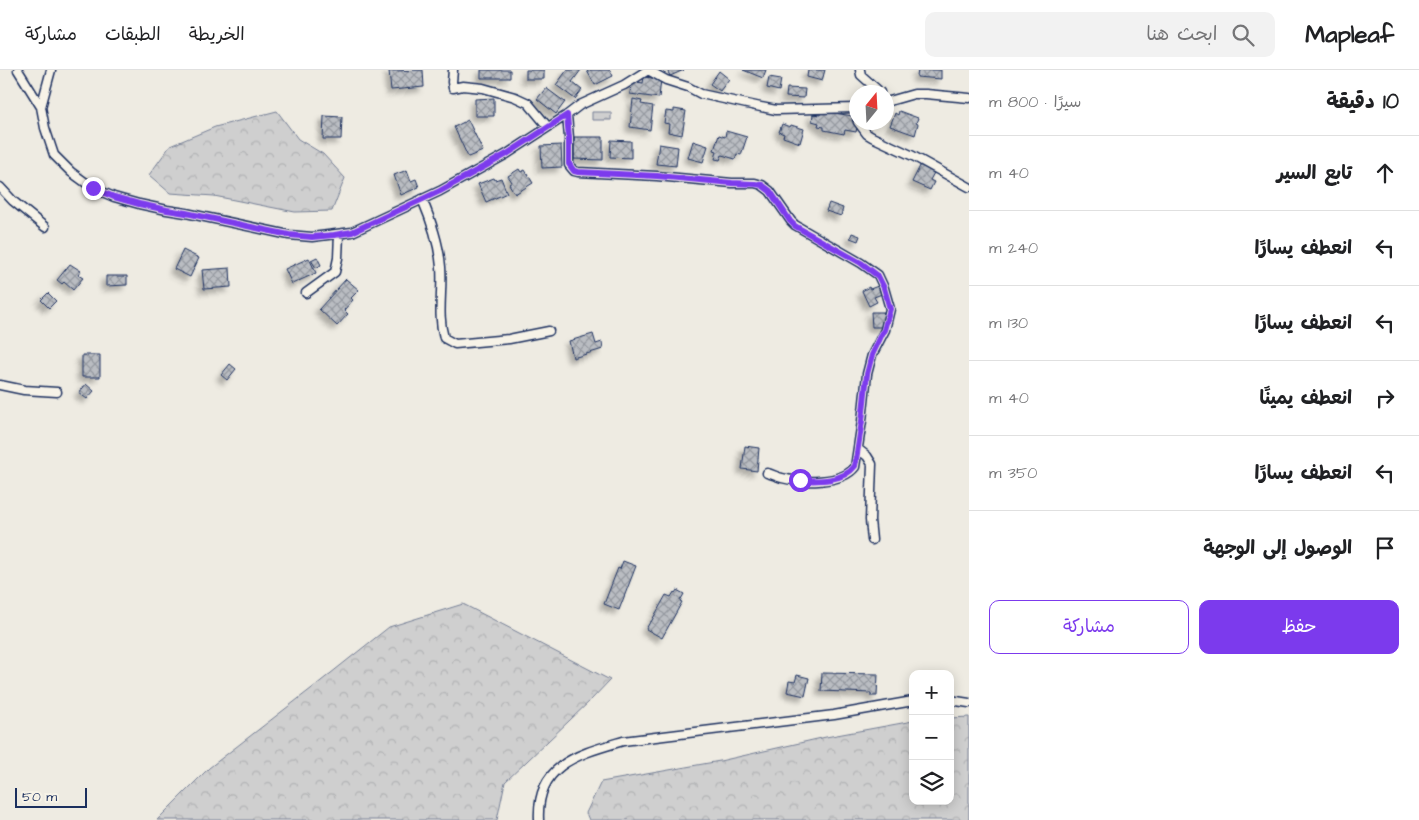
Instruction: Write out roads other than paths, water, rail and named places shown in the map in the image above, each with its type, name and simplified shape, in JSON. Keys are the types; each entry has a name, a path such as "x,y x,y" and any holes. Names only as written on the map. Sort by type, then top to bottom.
{"street":[{"path":"18,70 41,107 45,128 54,155 93,188 114,197 158,208 289,235 312,237 352,232 440,191 507,154 580,105 624,85 648,70 666,80 701,94 776,110 849,108"},
{"path":"41,107 51,70"},
{"path":"453,70 452,88 463,86 482,88 515,97 528,103 548,127"},
{"path":"860,70 861,75 872,85"},
{"path":"894,99 914,94 969,98"},
{"path":"567,115 568,158 569,164 574,171 762,185 770,191 795,226 861,263 878,276 884,288 890,309 884,330 872,355 867,374 855,466 852,471 836,478 813,481 783,478 767,473"},
{"path":"864,130 872,137 922,161 969,187"},
{"path":"0,187 45,227"},
{"path":"422,198 433,224 441,267 441,326 444,338 455,344 509,339 549,331"},
{"path":"306,293 335,272 338,258 339,234"},
{"path":"0,384 24,390 57,392"},
{"path":"858,449 867,456 872,464 870,520 872,540"},
{"path":"954,701 969,703"},
{"path":"539,820 542,789 547,780 557,770 578,756 594,750 623,741 834,715 909,702"}]}
